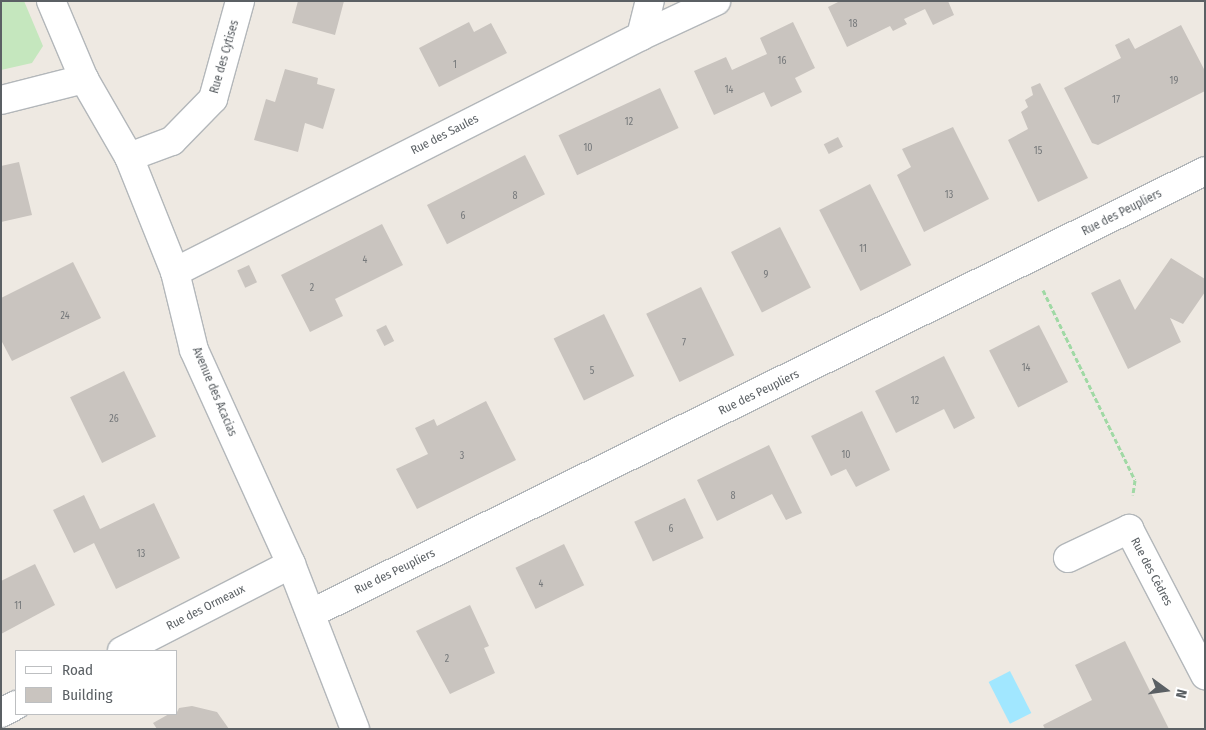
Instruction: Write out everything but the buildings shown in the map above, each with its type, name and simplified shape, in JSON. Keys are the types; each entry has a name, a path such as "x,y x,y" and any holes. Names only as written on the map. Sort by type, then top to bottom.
{"street":[{"name":"Avenue des Acacias","path":"51,1 84,79 129,157 176,272 194,350 312,613 355,729"},
{"name":"Rue des Cytises","path":"129,157 172,141 213,99 240,1"},
{"path":"641,36 650,1"},
{"name":"Rue des Saules","path":"176,272 641,36 716,1"},
{"path":"1,100 84,79"},
{"name":"Rue des Peupliers","path":"312,613 1029,260 1205,171"},
{"name":"Rue des Cèdres","path":"1068,558 1129,529 1205,675"},
{"name":"Rue des Ormeaux","path":"124,650 291,564"},
{"path":"1,713 15,706"}],"path":[{"path":"1029,260 1135,480 1129,529"}],"green space":[{"path":"1,1 24,1 43,46 32,63 1,70"}],"water":[{"path":"1010,671 1031,713 1010,724 989,682"}]}
